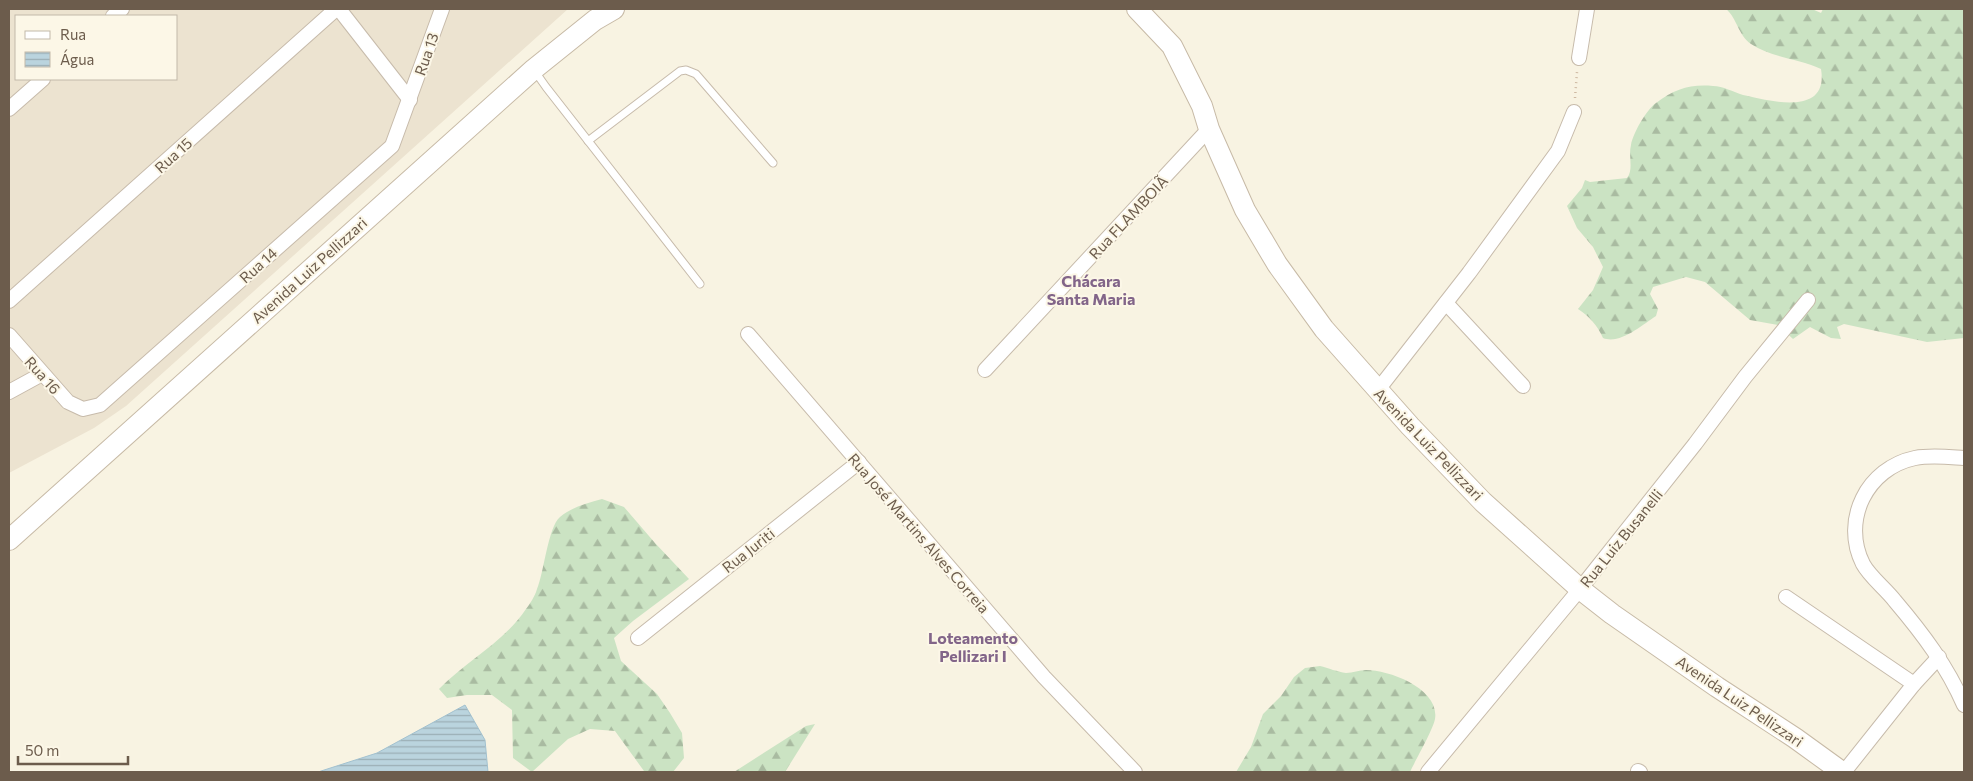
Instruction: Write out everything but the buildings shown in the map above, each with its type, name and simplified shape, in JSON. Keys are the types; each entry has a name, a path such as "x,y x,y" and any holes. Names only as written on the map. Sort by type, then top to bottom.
{"main road":[{"name":"Avenida Luiz Pellizzari","path":"9,540 534,69 595,20 614,9"},
{"name":"Avenida Luiz Pellizzari","path":"1137,9 1172,46 1202,106 1209,129 1245,210 1277,264 1324,329 1377,391 1483,502 1580,589 1612,614 1843,772"}],"street":[{"path":"337,9 410,100"},
{"name":"Rua 15","path":"9,302 337,9"},
{"name":"Rua 13","path":"410,100 442,9"},
{"path":"1579,58 1587,9"},
{"path":"9,109 42,80"},
{"name":"Rua 14","path":"82,409 100,405 392,146 410,100"},
{"path":"1377,391 1446,303 1558,151 1574,112"},
{"name":"Rua FLAMBOIÃ","path":"985,370 1209,129"},
{"name":"Rua Luiz Busanelli","path":"1428,772 1580,589 1695,444 1745,377 1808,300"},
{"path":"1446,303 1523,386"},
{"name":"Rua José Martins Alves Correia","path":"748,334 1044,677 1135,772"},
{"name":"Rua 16","path":"9,335 68,402 82,409"},
{"path":"9,392 42,374"},
{"path":"1964,458 1916,458 1894,465 1873,481 1862,497 1856,516 1855,534 1857,548 1864,565 1925,637 1954,682 1964,705"},
{"name":"Rua Juriti","path":"638,638 859,462"},
{"path":"1786,597 1914,684"},
{"path":"1843,772 1914,684 1939,657"}],"lane":[{"path":"534,69 546,87 700,284"},
{"path":"588,141 680,71 686,70 696,74 773,163"}],"path":[{"path":"1574,112 1579,58"}],"shaded area":[{"path":"9,9 568,9 126,406 94,428 9,473"}],"green space":[{"path":"1726,9 1812,9 1821,13 1823,9 1964,9 1964,338 1927,342 1844,324 1837,327 1841,339 1831,338 1810,327 1793,339 1778,325 1750,320 1705,282 1686,277 1653,287 1650,294 1658,309 1656,316 1631,333 1616,339 1603,338 1593,322 1578,309 1593,290 1603,267 1593,247 1577,228 1567,206 1582,188 1585,180 1590,182 1627,178 1631,167 1630,149 1634,134 1652,106 1683,88 1705,86 1717,86 1743,95 1768,100 1795,102 1807,100 1816,94 1821,84 1821,69 1759,49 1751,44 1743,36 1733,17"},
{"path":"602,499 624,507 689,579 633,621 614,638 621,661 657,694 682,733 684,758 673,772 644,771 615,731 590,729 568,739 532,772 513,758 512,710 492,695 467,695 447,698 439,689 507,631 529,605 540,582 552,530 560,517 575,508"},
{"path":"1320,666 1346,673 1366,670 1388,673 1411,683 1422,690 1430,699 1434,708 1434,724 1410,772 1236,772 1251,747 1263,714 1281,696 1294,677 1305,668"},
{"path":"815,724 785,772 734,772 806,726"}],"water":[{"path":"465,705 485,740 488,772 318,772 377,753"}],"district":[{"name":"Chácara Santa Maria","path":"1091,289"},
{"name":"Loteamento Pellizari I","path":"973,646"}]}
